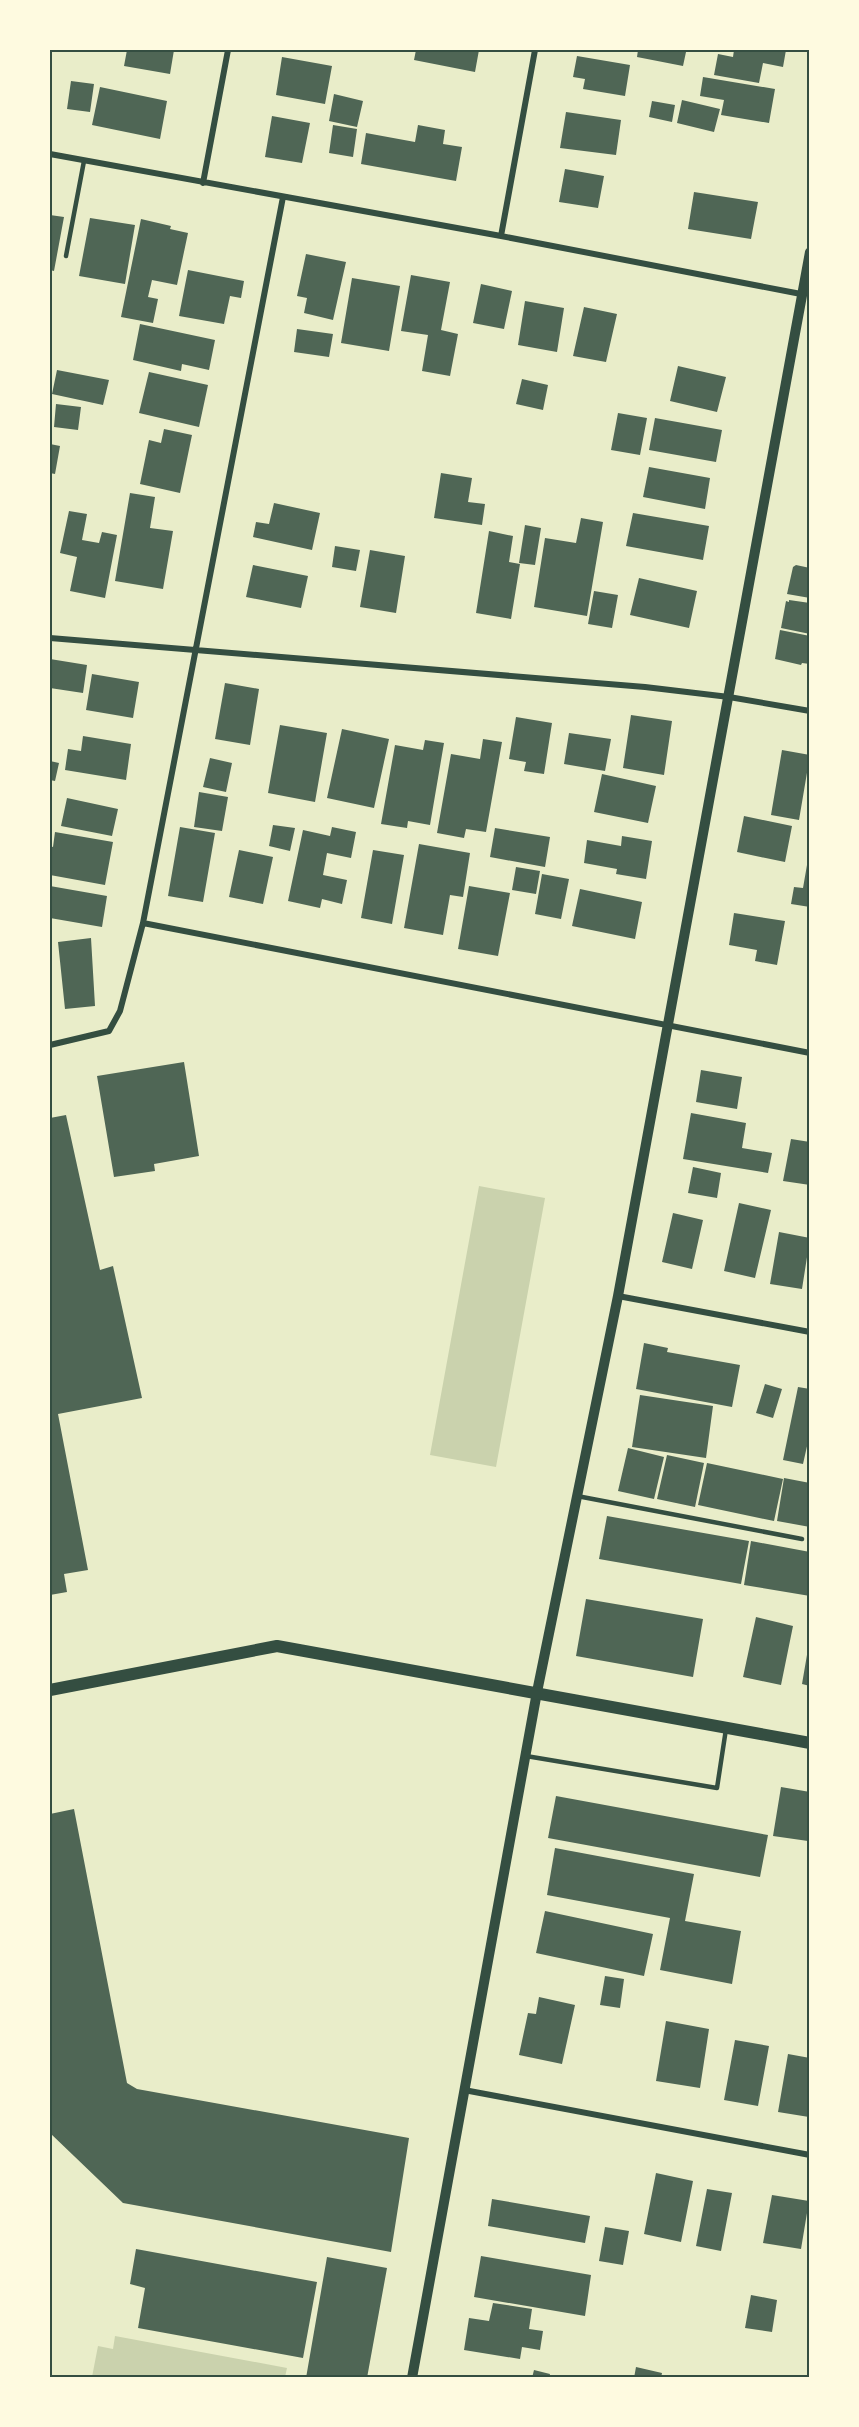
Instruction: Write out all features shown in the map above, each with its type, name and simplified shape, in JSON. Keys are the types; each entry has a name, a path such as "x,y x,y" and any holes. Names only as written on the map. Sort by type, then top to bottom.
{"main road":[{"path":"50,1690 278,1646 810,1743"}],"street":[{"path":"203,183 228,50"},
{"path":"501,236 535,50"},
{"path":"50,154 501,236 801,294"},
{"path":"50,1045 109,1031 120,1011 143,923 283,198"},
{"path":"412,2378 537,1692 618,1296 810,252"},
{"path":"50,638 645,687 729,697 810,711"},
{"path":"143,923 810,1053"},
{"path":"618,1296 810,1332"},
{"path":"464,2090 810,2155"}],"lane":[{"path":"66,256 84,160"},
{"path":"577,1496 802,1539"},
{"path":"526,1756 717,1788 727,1728"}],"green space":[{"path":"479,1186 545,1198 496,1467 430,1455"},
{"path":"115,2336 287,2368 285,2377 92,2377 98,2346 113,2349"}],"building":[{"path":"127,50 174,50 170,74 124,66"},
{"path":"416,50 479,50 475,72 414,60"},
{"path":"638,50 686,52 683,66 637,57"},
{"path":"734,50 786,50 783,67 763,63 759,83 714,75 718,54 733,57"},
{"path":"577,56 630,65 625,96 583,89 585,79 573,77"},
{"path":"282,57 332,66 325,104 276,95"},
{"path":"703,77 775,89 769,123 721,115 724,100 700,96"},
{"path":"71,81 94,84 90,112 67,109"},
{"path":"100,87 167,101 160,139 92,125"},
{"path":"334,94 363,101 357,127 329,121"},
{"path":"682,100 720,109 714,132 677,123"},
{"path":"652,101 675,105 672,122 649,117"},
{"path":"566,112 621,120 616,155 560,148"},
{"path":"272,116 310,123 302,163 265,157"},
{"path":"333,125 357,129 353,157 329,153"},
{"path":"418,125 445,130 443,144 462,147 456,181 361,164 366,133 415,142"},
{"path":"565,169 604,176 598,208 559,202"},
{"path":"694,192 758,202 751,239 688,229"},
{"path":"50,215 64,217 54,271 50,270"},
{"path":"90,218 135,225 125,284 79,276"},
{"path":"141,219 171,226 170,229 188,233 177,285 152,280 148,297 158,299 153,323 121,317"},
{"path":"306,254 346,262 333,320 304,313 307,298 297,296"},
{"path":"188,270 244,281 241,298 230,296 224,324 179,316"},
{"path":"411,275 450,282 441,330 458,334 450,376 422,371 428,335 401,331"},
{"path":"352,278 400,286 389,351 341,343"},
{"path":"481,284 512,291 504,329 473,323"},
{"path":"525,301 564,308 557,352 518,345"},
{"path":"584,307 617,314 606,362 573,356"},
{"path":"140,324 215,340 209,370 182,364 181,371 133,360"},
{"path":"297,329 333,334 329,357 294,352"},
{"path":"678,366 726,377 717,412 670,401"},
{"path":"57,370 109,380 103,405 52,394"},
{"path":"149,372 208,385 199,427 139,413"},
{"path":"522,379 548,385 543,410 516,404"},
{"path":"56,404 81,407 78,430 54,427"},
{"path":"618,413 647,418 640,455 611,450"},
{"path":"655,418 722,430 716,462 649,450"},
{"path":"164,429 192,435 180,493 140,484 149,440 161,443"},
{"path":"50,444 60,446 55,474 50,473"},
{"path":"649,467 710,478 705,509 643,497"},
{"path":"441,473 472,478 468,502 485,504 482,525 434,518"},
{"path":"130,493 155,497 150,528 173,531 163,589 115,581"},
{"path":"274,503 320,513 312,550 253,537 256,522 269,524"},
{"path":"69,511 87,514 82,540 99,543 102,532 117,535 105,598 70,591 77,557 60,553"},
{"path":"633,513 709,526 703,560 626,546"},
{"path":"581,518 603,522 587,616 534,607 545,538 576,543"},
{"path":"525,525 541,528 535,565 519,563"},
{"path":"489,531 513,536 509,562 520,564 511,619 476,613"},
{"path":"335,546 360,550 356,571 332,567"},
{"path":"370,550 405,556 396,613 360,607"},
{"path":"253,565 308,576 301,608 246,597"},
{"path":"796,565 810,568 810,598 787,594 793,567"},
{"path":"639,578 697,591 689,628 630,615"},
{"path":"594,591 618,595 612,628 588,624"},
{"path":"789,600 810,603 810,634 781,628 786,601 789,602"},
{"path":"780,630 810,636 810,664 802,663 801,665 775,659"},
{"path":"50,659 87,665 83,693 50,688"},
{"path":"92,674 139,682 133,718 86,710"},
{"path":"225,683 259,689 250,745 215,739"},
{"path":"631,715 672,721 664,775 623,768"},
{"path":"516,717 552,723 544,774 524,771 526,762 509,759"},
{"path":"280,725 327,733 315,802 268,793"},
{"path":"342,729 389,739 374,808 327,798"},
{"path":"569,733 611,739 605,771 564,764"},
{"path":"83,736 131,744 126,780 65,770 68,749 81,751"},
{"path":"483,739 502,742 486,832 466,829 464,838 437,833 451,754 480,759"},
{"path":"425,740 444,743 430,825 408,821 407,828 381,824 395,745 423,750"},
{"path":"782,750 810,755 799,820 771,815"},
{"path":"210,758 232,763 226,792 203,787"},
{"path":"50,761 59,763 55,781 50,780"},
{"path":"602,774 656,786 648,823 594,812"},
{"path":"199,792 228,797 222,831 194,827"},
{"path":"67,798 118,809 112,836 61,826"},
{"path":"744,816 792,826 785,862 737,852"},
{"path":"273,825 295,828 290,851 269,846"},
{"path":"180,827 215,833 203,902 168,896"},
{"path":"332,827 356,832 351,858 327,853 323,875 347,880 342,904 322,899 320,908 288,901 303,830 330,836"},
{"path":"495,828 550,837 545,867 490,857"},
{"path":"55,832 113,842 105,885 50,875 50,846 53,847"},
{"path":"622,836 652,841 646,879 616,874 617,869 584,863 587,840 621,846"},
{"path":"419,844 470,853 463,897 450,895 443,935 404,928"},
{"path":"239,850 273,857 263,904 229,897"},
{"path":"373,850 404,855 392,924 361,918"},
{"path":"807,865 810,866 810,907 791,904 794,887 803,888"},
{"path":"516,867 540,871 536,894 512,890"},
{"path":"542,874 569,879 561,919 535,914"},
{"path":"50,886 107,896 102,927 50,918"},
{"path":"469,886 510,893 498,956 458,949"},
{"path":"580,889 642,902 635,939 572,926"},
{"path":"734,913 785,921 777,965 755,961 757,950 729,945"},
{"path":"91,938 95,1006 65,1009 58,942"},
{"path":"184,1062 199,1156 154,1164 155,1171 114,1177 97,1076"},
{"path":"701,1070 742,1077 737,1109 696,1102"},
{"path":"691,1113 746,1123 742,1148 772,1153 768,1173 683,1159"},
{"path":"66,1115 100,1270 113,1266 142,1398 58,1414 88,1570 64,1574 67,1592 50,1595 50,1118"},
{"path":"791,1139 810,1142 810,1185 783,1181"},
{"path":"693,1167 721,1173 717,1198 688,1193"},
{"path":"739,1203 771,1210 755,1278 724,1271"},
{"path":"673,1213 703,1220 692,1269 662,1262"},
{"path":"779,1232 810,1238 802,1289 770,1284"},
{"path":"644,1343 668,1348 667,1352 740,1365 732,1407 636,1389"},
{"path":"765,1384 782,1389 773,1418 756,1413"},
{"path":"798,1387 810,1389 810,1433 803,1464 783,1460"},
{"path":"640,1395 713,1406 706,1458 632,1447"},
{"path":"628,1448 664,1457 654,1499 618,1491"},
{"path":"667,1455 704,1463 695,1507 657,1499"},
{"path":"707,1463 783,1479 774,1521 698,1505"},
{"path":"784,1478 810,1483 810,1527 777,1521"},
{"path":"607,1516 749,1541 741,1584 599,1559"},
{"path":"751,1541 810,1552 810,1596 744,1585"},
{"path":"586,1599 703,1619 693,1677 576,1656"},
{"path":"756,1617 793,1626 781,1685 743,1677"},
{"path":"808,1649 810,1649 810,1686 802,1684"},
{"path":"781,1787 810,1792 808,1841 773,1836"},
{"path":"556,1796 768,1835 760,1877 548,1838"},
{"path":"74,1809 127,2083 137,2089 409,2138 391,2252 123,2203 50,2133 50,1814"},
{"path":"555,1848 694,1874 685,1921 741,1931 732,1984 660,1970 670,1918 547,1895"},
{"path":"545,1911 653,1934 644,1976 536,1953"},
{"path":"605,1976 624,1979 620,2008 600,2005"},
{"path":"539,1997 575,2005 562,2064 519,2055 528,2013 536,2014"},
{"path":"666,2021 709,2029 700,2088 656,2081"},
{"path":"735,2040 769,2046 758,2106 724,2100"},
{"path":"788,2054 810,2058 809,2117 778,2112"},
{"path":"656,2173 693,2181 681,2242 644,2234"},
{"path":"707,2189 732,2193 721,2251 696,2246"},
{"path":"772,2195 809,2201 801,2249 763,2243"},
{"path":"492,2199 590,2216 585,2243 488,2226"},
{"path":"605,2227 629,2231 623,2265 599,2261"},
{"path":"136,2249 317,2282 303,2358 138,2328 145,2288 130,2284"},
{"path":"481,2256 591,2275 585,2316 474,2297"},
{"path":"327,2257 387,2268 367,2378 306,2378"},
{"path":"751,2295 777,2300 772,2332 745,2328"},
{"path":"493,2303 532,2309 529,2329 543,2331 540,2350 522,2347 520,2359 464,2350 469,2318 489,2321"},
{"path":"636,2367 662,2373 661,2378 634,2378"},
{"path":"534,2370 550,2374 549,2378 532,2378"}]}
